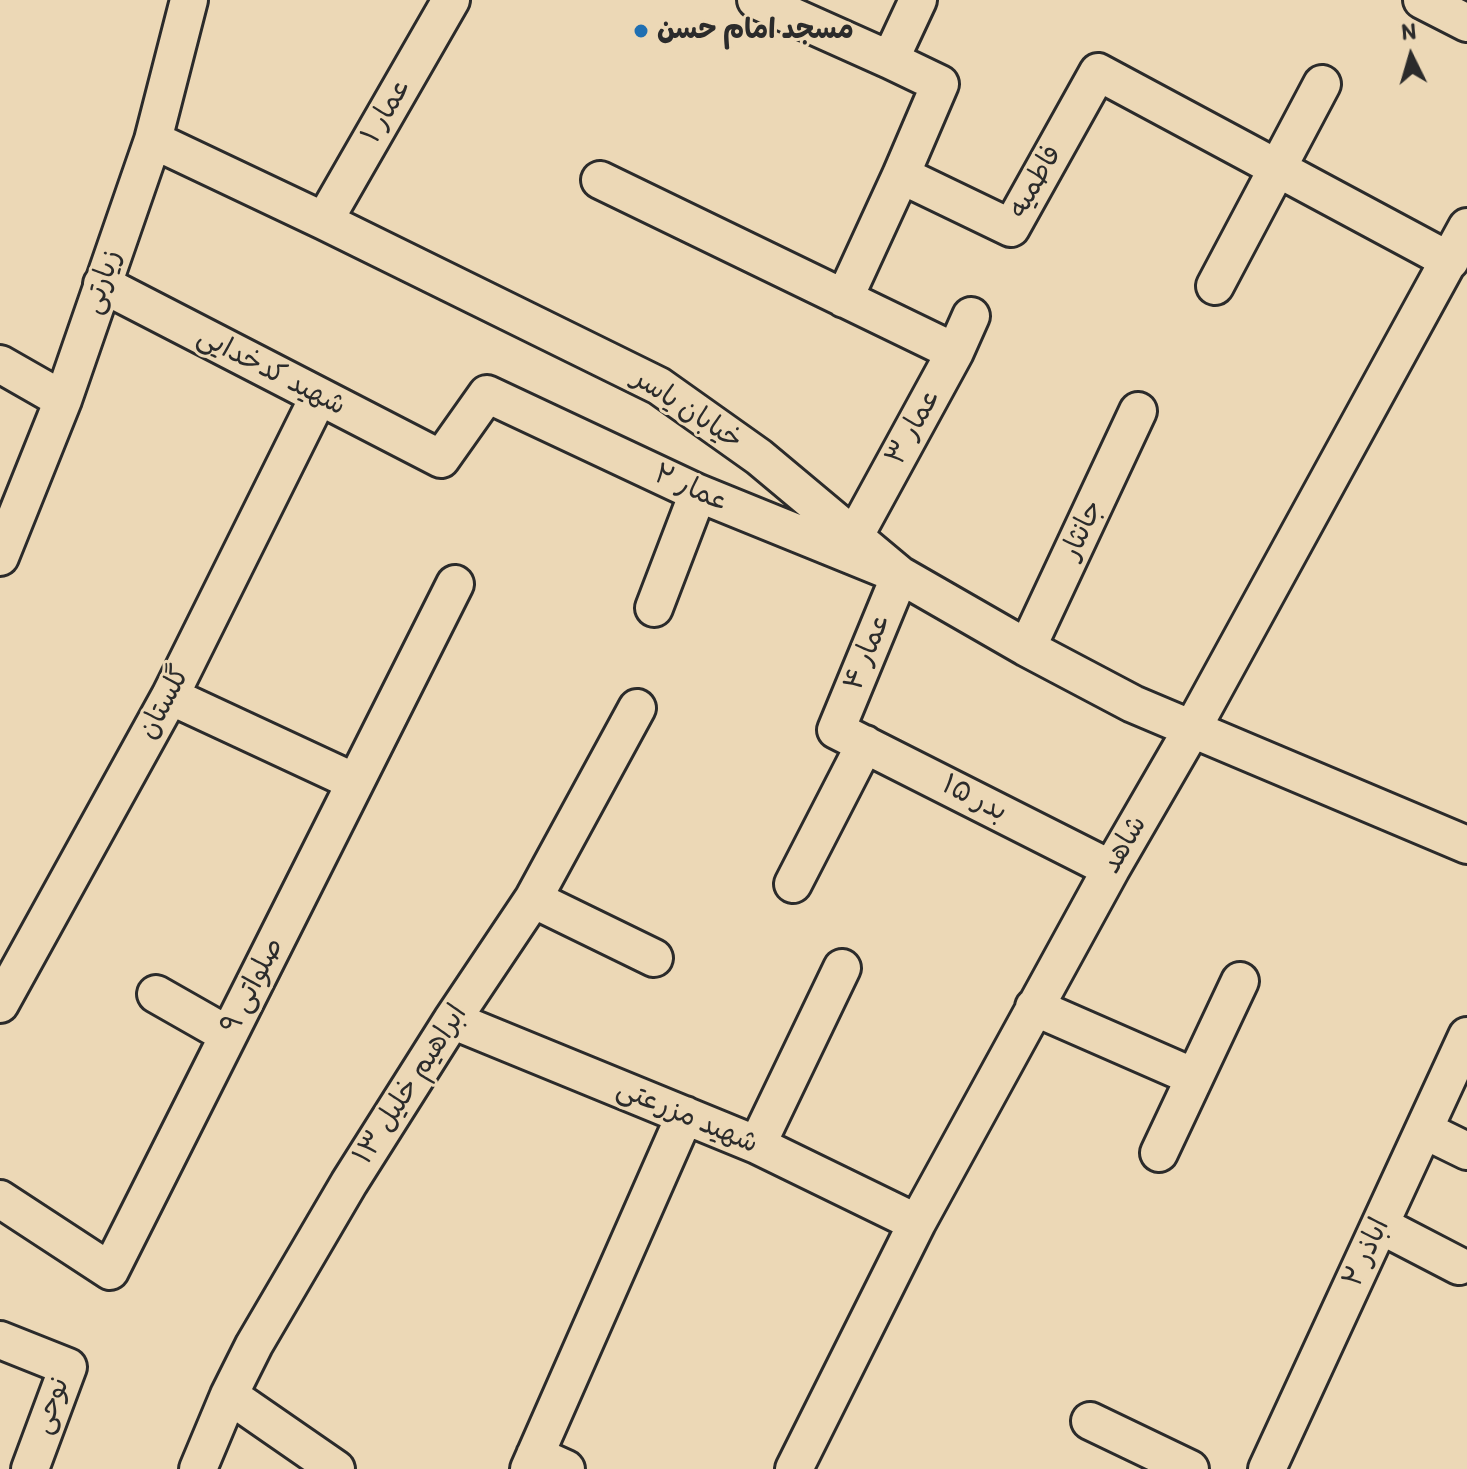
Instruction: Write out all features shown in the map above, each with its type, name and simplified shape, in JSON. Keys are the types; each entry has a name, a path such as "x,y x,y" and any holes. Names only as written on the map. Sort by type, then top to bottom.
{"street":[{"name":"زیارتی","path":"0,557 63,400 153,140 189,0"},
{"name":"عمار ۱","path":"324,221 451,0"},
{"path":"756,0 940,84 844,299"},
{"path":"890,60 918,0"},
{"path":"1422,0 1467,23"},
{"name":"فاطمیه","path":"901,175 1011,228 1098,72 1277,169"},
{"path":"1215,286 1322,84"},
{"name":"خیابان یاسر","path":"153,140 659,386 759,457 900,575 1027,648 1133,704 1467,845"},
{"path":"1277,169 1450,261"},
{"path":"600,180 955,352"},
{"name":"شاهد","path":"794,1469 917,1223 1034,1007 1192,729 1467,227"},
{"name":"شهید کدخدایی","path":"102,284 441,459"},
{"name":"عمار ۳","path":"854,537 955,352 971,316"},
{"path":"0,364 63,400"},
{"name":"عمار ۲","path":"441,459 487,394 698,493 900,575"},
{"name":"گلستان","path":"0,1004 170,696 319,396"},
{"name":"جانثار","path":"1027,648 1138,411"},
{"path":"654,608 698,493"},
{"name":"عمار ۴","path":"793,884 851,737 900,575"},
{"name":"صلواتی ۹","path":"0,1199 110,1271 455,584"},
{"path":"170,696 355,782"},
{"name":"ابراهیم خلیل ۱۳","path":"198,1469 254,1345 349,1183 533,899 637,708"},
{"name":"بدر ۱۵","path":"851,737 1111,869"},
{"path":"533,899 654,958"},
{"path":"757,1145 842,968"},
{"path":"1159,1153 1240,981"},
{"path":"156,994 228,1035"},
{"path":"1034,1007 1194,1077"},
{"name":"شهید مزرعتی","path":"452,1020 757,1145 917,1223"},
{"name":"اباذر ۲","path":"1267,1469 1467,1036"},
{"path":"543,1464 685,1115"},
{"path":"1424,1130 1467,1151"},
{"path":"1380,1225 1459,1266"},
{"name":"نوحی","path":"0,1340 68,1367 30,1469"},
{"path":"229,1395 336,1469"},
{"path":"1090,1421 1178,1466"}],"place":[{"name":"مسجد امام حسن","path":"641,31"}]}
